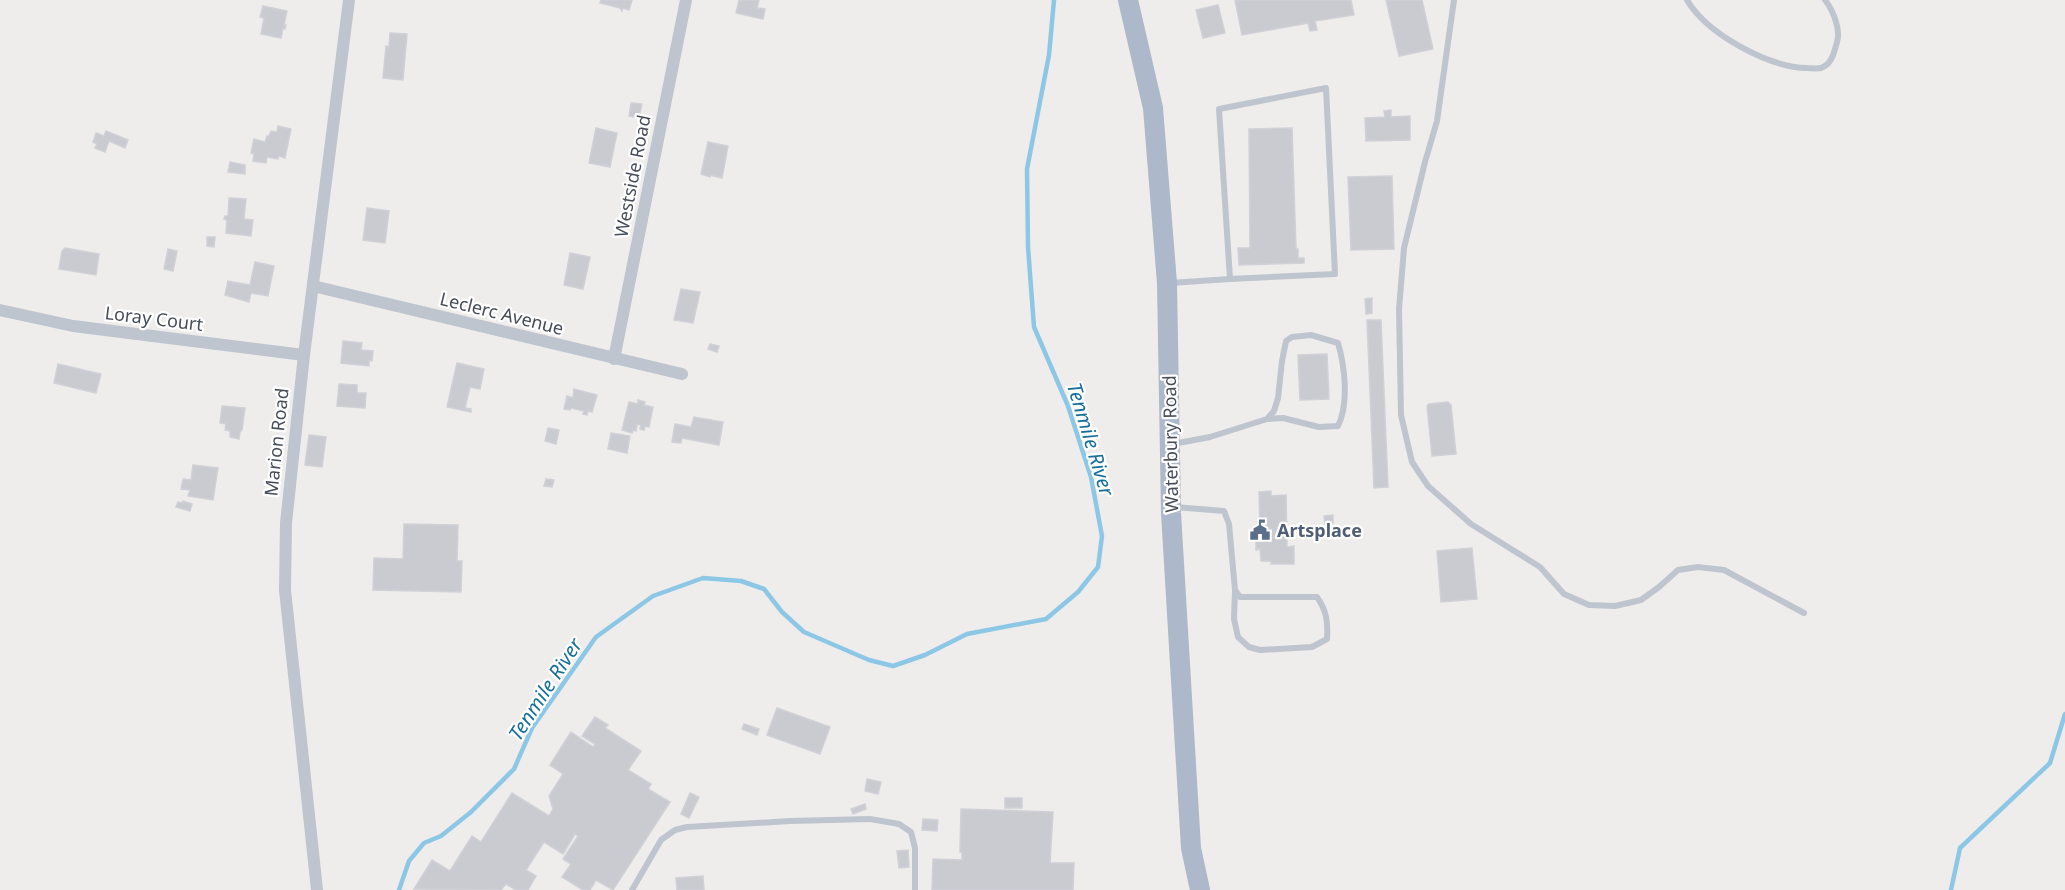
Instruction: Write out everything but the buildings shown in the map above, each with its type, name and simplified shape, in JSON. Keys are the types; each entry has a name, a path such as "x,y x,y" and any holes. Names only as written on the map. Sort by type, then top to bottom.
{"main road":[{"name":"Waterbury Road","path":"1128,0 1152,108 1167,283 1171,507 1191,848 1200,890"}],"street":[{"name":"Marion Road","path":"317,890 285,590 286,523 304,355 349,0"},
{"name":"Westside Road","path":"614,359 686,0"},
{"name":"Leclerc Avenue","path":"314,286 682,374"},
{"name":"Loray Court","path":"0,310 73,326 304,355"}],"lane":[{"path":"1454,0 1437,121 1404,248 1399,309 1401,416 1412,462 1428,486 1471,524 1540,567 1564,594 1589,605 1615,606 1641,600 1678,570 1698,567 1724,570 1804,613"},
{"path":"1687,0 1692,9 1727,39 1771,61 1797,68 1820,68 1832,59 1839,35 1830,6 1825,0"},
{"path":"1167,283 1335,274 1326,88 1219,109 1230,279"},
{"path":"1170,445 1210,437 1267,419 1282,418 1319,427 1338,426 1344,414 1343,362 1338,343 1311,335 1292,337 1286,341 1275,411 1267,419"},
{"path":"1171,507 1224,511 1229,524 1235,590 1234,619 1238,637 1249,647 1260,650 1312,647 1327,639 1329,622 1317,597 1240,597 1235,590"},
{"path":"632,890 661,840 675,830 687,826 870,819 898,824 911,832 915,848 915,890"}],"waterway":[{"name":"Tenmile River","path":"399,890 409,861 424,843 441,836 471,812 514,769 532,728 596,637 653,596 703,578 741,581 764,589 782,612 804,632 869,660 893,666 925,655 967,634 1046,619 1078,592 1098,567 1102,536 1091,477 1068,406 1034,327 1028,247 1027,169 1049,55 1054,0"},
{"path":"1951,890 1960,848 2050,763 2065,714"}],"place":[{"name":"Artsplace","path":"1260,530"}]}
